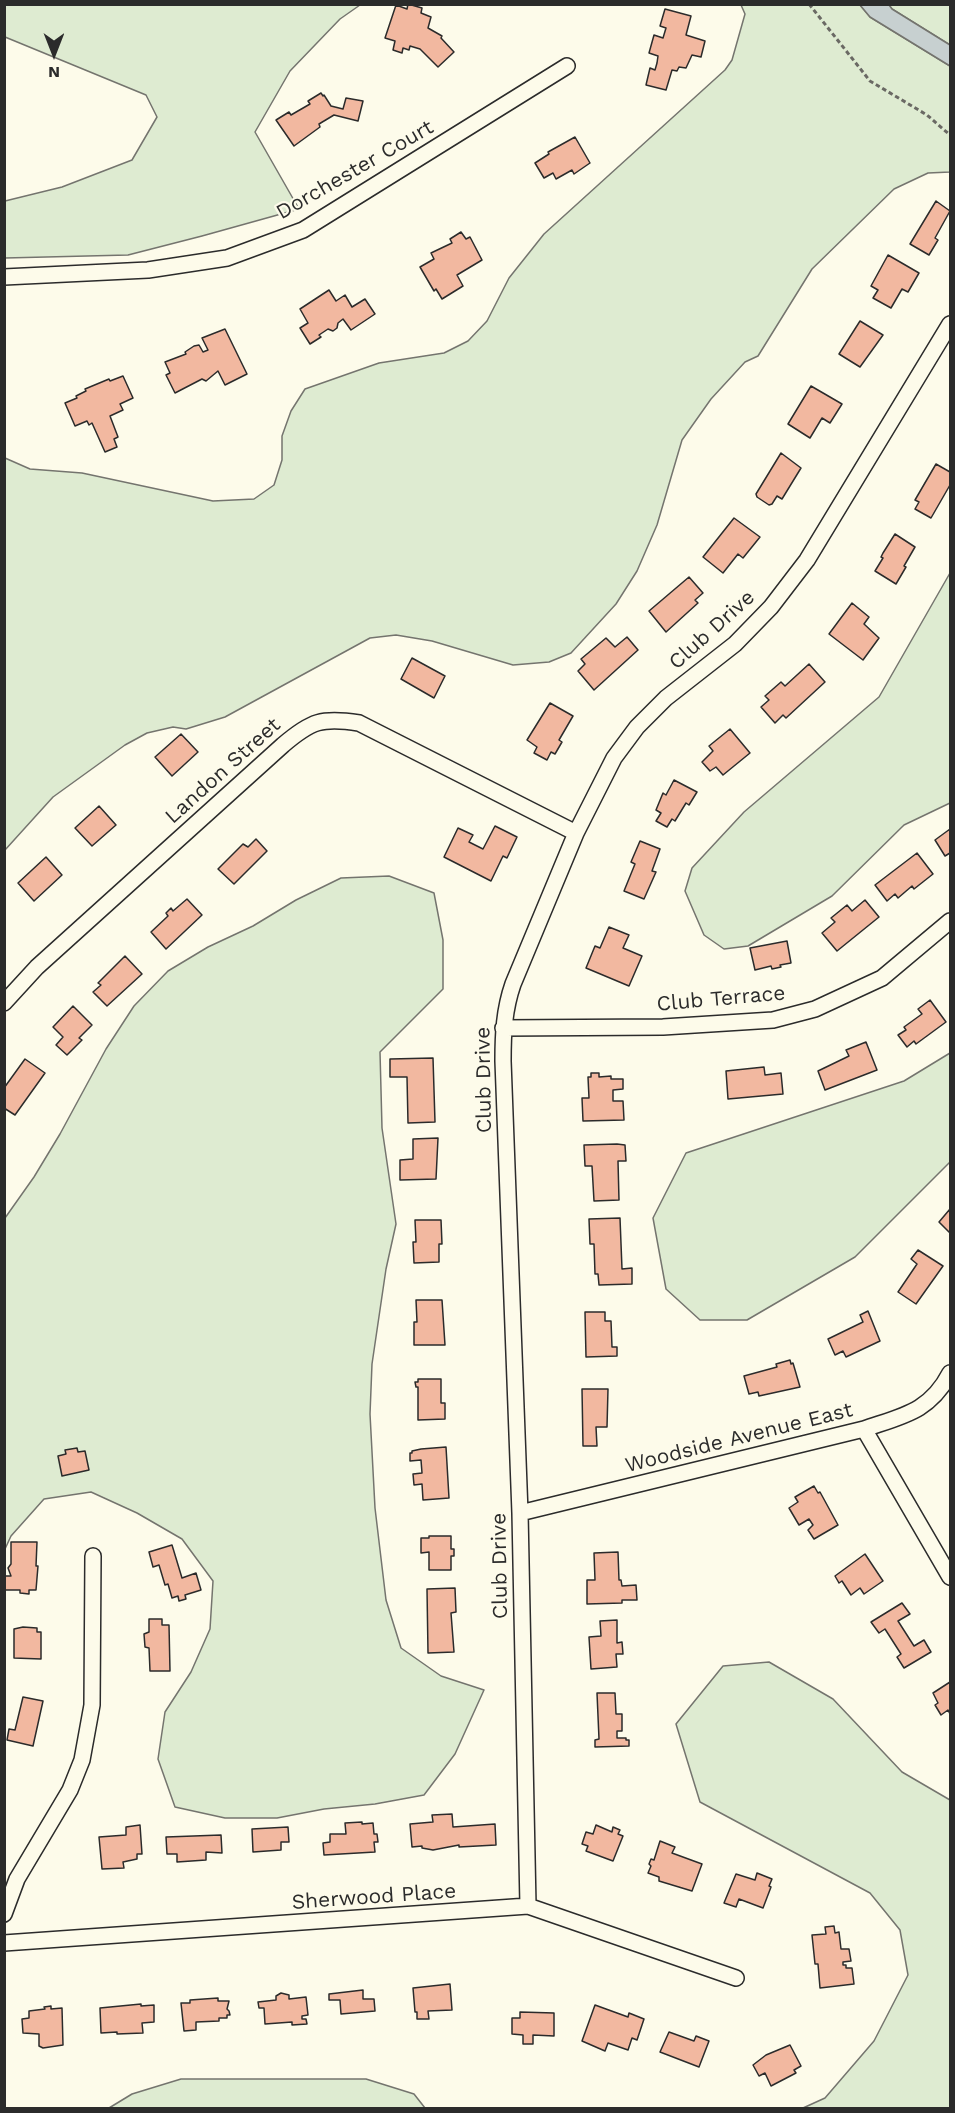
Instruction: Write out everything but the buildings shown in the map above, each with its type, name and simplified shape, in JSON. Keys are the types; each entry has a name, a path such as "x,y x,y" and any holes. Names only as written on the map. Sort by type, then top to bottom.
{"street":[{"name":"Dorchester Court","path":"4,277 148,270 227,258 303,230 567,66"},
{"name":"Club Drive","path":"528,1906 520,1513 503,1028 506,1006 576,833 614,758 637,727 666,698 735,644 771,607 807,560 951,324"},
{"name":"Landon Street","path":"4,1003 37,967 283,745 307,726 324,720 358,723 576,833"},
{"name":"Club Terrace","path":"503,1028 663,1027 773,1020 815,1009 882,978 951,921"},
{"name":"Woodside Avenue East","path":"520,1513 864,1429 913,1413 942,1390 951,1373"},
{"path":"864,1429 951,1577"},
{"path":"4,1914 17,1879 70,1791 82,1760 92,1705 93,1556"},
{"name":"Sherwood Place","path":"4,1943 528,1906 736,1978"}],"path":[{"path":"809,4 870,81 927,115 951,135"}],"green space":[{"path":"5,4 360,5 340,19 290,71 255,132 299,209 128,255 5,258 5,201 62,187 132,160 157,117 146,95 5,37"},
{"path":"741,5 860,5 870,17 950,66 950,172 928,173 894,189 812,269 758,356 745,362 711,399 682,440 657,525 637,571 616,604 571,653 549,662 513,665 432,641 396,635 370,638 225,717 186,729 173,727 147,733 125,745 53,797 5,850 5,458 30,469 82,473 213,501 254,499 274,485 282,460 282,436 291,411 305,389 379,363 444,353 468,341 487,321 509,278 544,234 725,70 732,60 745,14"},
{"path":"889,5 950,5 950,45 892,9"},
{"path":"950,573 950,803 904,825 832,896 748,946 724,949 704,935 685,891 692,868 744,812 879,697"},
{"path":"389,876 434,893 443,940 443,989 380,1052 382,1128 396,1224 386,1269 372,1364 370,1414 375,1508 386,1600 401,1648 441,1676 484,1690 455,1754 424,1795 277,1818 225,1818 175,1807 158,1759 165,1712 191,1672 210,1629 213,1581 182,1539 137,1513 91,1492 44,1499 11,1536 5,1549 5,1218 34,1177 106,1049 134,1006 168,971 208,947 253,926 296,900 341,878"},
{"path":"950,1053 950,1162 855,1257 747,1320 700,1320 666,1289 653,1218 686,1153 904,1081"},
{"path":"769,1662 833,1699 902,1772 950,1800 950,2108 803,2108 825,2098 874,2041 908,1975 900,1930 870,1893 700,1802 676,1724 723,1666"},
{"path":"181,2079 366,2079 414,2094 425,2108 109,2108 132,2094"}],"shaded area":[{"path":"860,5 889,5 950,45 950,66 870,17"}]}
